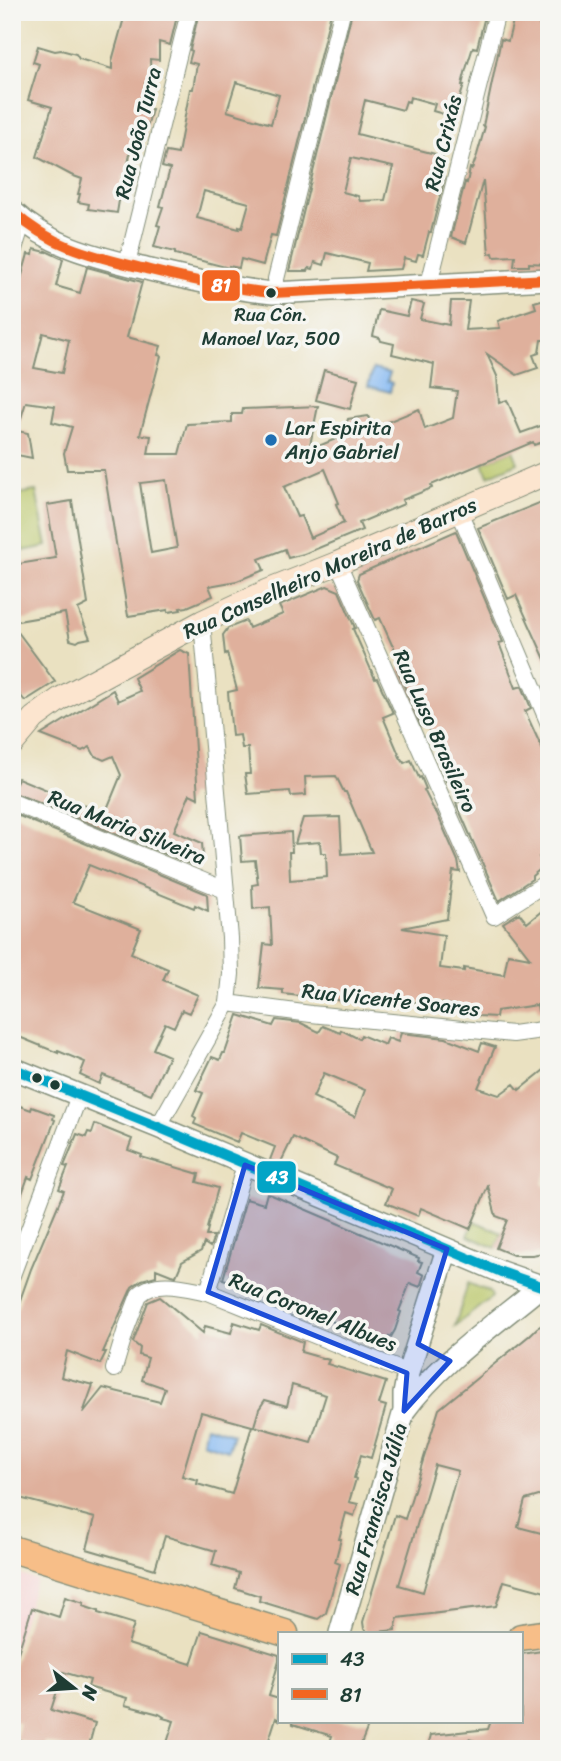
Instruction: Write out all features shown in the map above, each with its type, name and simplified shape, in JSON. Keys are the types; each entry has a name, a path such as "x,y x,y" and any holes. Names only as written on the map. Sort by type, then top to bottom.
{"main road":[{"name":"Rua Conselheiro Moreira de Barros","path":"12,744 34,718 60,699 202,622 268,591 549,472"},
{"path":"12,1549 282,1632"},
{"path":"522,1637 549,1633"}],"street":[{"name":"Rua João Turra","path":"127,264 189,12"},
{"path":"276,279 342,12"},
{"name":"Rua Crixás","path":"429,284 497,12"},
{"path":"12,255 18,216 52,240 88,254 223,287 273,293 549,279"},
{"path":"459,511 549,724"},
{"name":"Rua Luso Brasileiro","path":"338,563 494,916 549,881"},
{"path":"158,1127 229,1003 230,938 202,622"},
{"name":"Rua Maria Silveira","path":"12,802 225,890"},
{"name":"Rua Vicente Soares","path":"229,1003 513,1034 549,1028"},
{"path":"12,1068 501,1272 545,1283"},
{"path":"12,1275 79,1096"},
{"name":"Rua Coronel Albues","path":"245,1165 208,1292 408,1373"},
{"path":"404,1411 408,1373 447,1249"},
{"name":"Rua Francisca Júlia","path":"341,1632 404,1411 420,1389 450,1361 545,1283"},
{"path":"114,1369 125,1329 142,1292 154,1286 167,1286 208,1292"},
{"path":"418,1341 422,1346 450,1361"}],"highlighted area":[{"path":"245,1165 447,1249 418,1344 450,1361 404,1411 407,1373 208,1292"}],"shaded area":[{"path":"12,1572 36,1580 12,1658"}],"green space":[{"path":"513,450 518,463 488,476 483,463"},
{"path":"36,491 47,546 23,551 12,495"},
{"path":"474,1221 502,1233 496,1248 468,1236"},
{"path":"468,1283 490,1292 492,1297 455,1326"}],"water":[{"path":"373,369 390,373 387,381 392,383 390,392 368,386"},
{"path":"206,1426 233,1434 228,1450 202,1442"}],"building":[{"path":"129,12 178,12 170,45 159,42 159,60 150,59 151,83 145,83 146,109 152,109 141,150 131,148 117,213 88,209 89,204 78,202 82,179 37,157 52,107 28,100 39,64 33,62 38,46 76,54 79,59 112,69 124,18 127,19"},
{"path":"199,12 331,12 276,236 271,235 263,265 241,259 239,268 229,268 154,247 163,207 160,206 170,169 162,167 166,152 178,154 190,89 193,89 197,64 189,62","holes":["236,82 279,95 271,124 227,111","204,191 249,203 242,228 197,218"]},
{"path":"352,12 486,12 477,48 473,47 466,69 454,117 433,111 435,104 410,97 403,110 365,100 357,134 443,156 438,175 445,177 423,255 418,254 416,261 404,258 401,269 366,271 368,263 327,253 324,265 315,262 313,269 309,268 308,271 289,271","holes":["351,158 393,167 385,200 360,201 358,196 343,192"]},
{"path":"514,17 549,27 549,264 529,263 529,266 514,266 515,256 494,257 493,253 489,254 483,180 466,243 451,237 465,182 467,183 485,127 483,126 501,39 508,41"},
{"path":"34,249 63,259 56,286 80,293 87,267 142,282 127,337 161,346 158,355 161,356 140,435 151,436 148,454 179,454 187,424 232,422 232,414 242,414 243,409 318,406 309,450 343,436 348,419 368,416 373,428 419,409 425,429 453,418 457,391 431,388 434,364 392,354 394,344 373,336 379,310 407,316 411,301 424,304 420,319 449,325 451,301 469,301 465,330 500,328 498,321 536,308 534,302 549,298 549,340 541,340 539,353 533,355 538,368 517,375 487,354 497,376 499,403 507,400 521,433 549,423 549,440 534,445 533,442 431,485 432,488 402,500 404,504 359,523 362,530 304,554 288,558 285,549 259,559 264,570 237,581 209,586 213,596 180,608 181,610 128,616 104,470 67,470 64,453 72,427 52,422 55,406 26,402 17,431 28,433 32,458 12,454 12,276 21,279 28,254 33,255","holes":["43,333 69,340 62,373 34,368","325,469 344,523 310,538 284,487","166,480 177,548 151,553 140,483"]},
{"path":"324,370 358,379 350,409 316,400"},
{"path":"549,499 549,668 516,595 508,599 478,528"},
{"path":"72,501 88,604 78,609 90,638 77,642 70,640 65,613 12,622 12,565 56,558 47,505"},
{"path":"456,531 503,642 499,643 516,688 522,686 531,708 525,711 545,755 549,754 549,850 539,857 544,866 532,879 499,901 456,803 461,801 451,778 446,781 441,769 444,768 426,723 421,726 397,669 402,667 393,645 380,618 375,620 357,580 359,574"},
{"path":"327,586 339,591 375,679 377,678 393,713 383,717 400,757 404,763 411,760 419,778 421,777 426,789 424,790 458,861 460,872 453,871 447,919 402,928 444,935 440,968 464,971 464,968 504,975 508,954 530,958 503,923 519,913 527,923 549,905 549,1008 538,1011 537,1005 497,1011 496,1017 479,1016 470,1015 471,1008 432,1002 406,1001 405,1008 283,994 283,990 259,988 264,944 272,945 270,907 253,909 252,885 258,884 255,860 242,861 240,836 291,832 290,880 327,877 326,853 321,853 320,842 295,844 303,818 340,817 342,854 372,852 346,792 336,776 305,777 306,795 291,796 290,791 248,794 245,774 250,774 248,748 242,748 240,735 232,736 228,692 237,690 227,653 225,654 223,635 228,628 246,621 249,628 283,614 279,606"},
{"path":"12,624 55,682 25,701 13,686 18,683 12,676"},
{"path":"180,650 189,654 198,798 190,794 174,831 202,843 203,857 196,854 192,865 12,792 18,778 105,814 121,775 113,756 104,760 95,756 90,747 82,751 41,735 113,690 118,701 140,691 134,678"},
{"path":"12,813 207,894 208,911 195,905 194,908 89,865 73,902 141,929 131,953 168,969 163,980 198,995 189,1013 182,1010 174,1027 165,1023 153,1049 169,1056 151,1094 103,1075 99,1084 80,1075 85,1062 12,1034"},
{"path":"238,1015 273,1026 276,1020 301,1023 319,1032 323,1026 340,1033 341,1030 359,1039 361,1035 385,1045 388,1038 398,1042 401,1033 446,1038 479,1051 482,1043 495,1047 478,1088 499,1095 514,1084 519,1090 549,1066 549,1167 542,1183 549,1192 549,1252 513,1255 496,1248 507,1220 496,1216 488,1186 470,1229 421,1208 418,1216 386,1203 392,1189 334,1165 337,1158 293,1137 280,1164 270,1160 275,1147 241,1133 237,1142 194,1124 196,1118 193,1116 203,1093 196,1090 212,1057 220,1060","holes":["324,1073 365,1090 355,1117 313,1097"]},
{"path":"12,1103 54,1115 55,1120 32,1179 28,1177 14,1216 12,1216"},
{"path":"95,1124 132,1139 128,1150 142,1155 141,1157 199,1174 197,1182 218,1188 207,1228 206,1236 214,1236 210,1247 204,1243 201,1251 182,1262 176,1276 156,1269 156,1276 142,1280 132,1287 100,1364 67,1351 61,1377 93,1385 83,1413 103,1388 160,1402 165,1388 142,1380 148,1358 139,1355 140,1348 133,1342 148,1302 160,1297 203,1333 205,1326 231,1333 234,1322 259,1330 261,1325 303,1342 301,1352 329,1360 327,1364 386,1382 379,1404 386,1406 371,1458 361,1455 354,1478 356,1479 349,1502 358,1504 354,1516 346,1513 335,1562 340,1564 326,1613 318,1619 259,1601 260,1596 235,1588 239,1573 212,1565 216,1551 165,1536 155,1569 87,1549 95,1518 12,1496 12,1323 31,1269 64,1191 59,1189 68,1167 64,1166 77,1134 86,1137 88,1132 92,1133","holes":["292,1385 326,1395 311,1442 254,1426 265,1400 287,1406","201,1412 252,1426 232,1494 197,1484 198,1480 182,1476"]},
{"path":"267,1193 419,1258 418,1261 422,1262 418,1272 424,1275 420,1287 410,1283 395,1330 387,1341 223,1279 246,1199 264,1204"},
{"path":"549,1321 549,1493 525,1500 518,1527 549,1535 549,1593 504,1581 496,1606 398,1618 395,1630 367,1632 363,1622 395,1515 405,1519 439,1409","holes":["435,1465 458,1471 423,1592 399,1585"]},
{"path":"65,1597 84,1603 83,1606 98,1613 134,1624 128,1644 191,1664 202,1631 278,1655 269,1696 278,1699 278,1719 276,1718 266,1749 165,1749 174,1721 125,1705 127,1698 88,1687 90,1680 63,1672 51,1710 95,1723 88,1749 71,1749 45,1742 44,1748 16,1739 20,1723 12,1721 12,1672 32,1608 59,1617"},
{"path":"549,1650 549,1749 501,1749 469,1739 469,1749 427,1749 431,1735 488,1729 491,1722 522,1722 522,1654"},
{"path":"370,1722 359,1749 328,1749 332,1736 293,1724"}],"transit line":[{"name":"81","path":"12,211 60,243 94,256 196,281 257,291 273,293 549,279"},
{"name":"43","path":"12,1068 501,1272 541,1286"}],"place":[{"name":"Rua Côn. Manoel Vaz, 500","path":"271,293"},
{"name":"Lar Espirita Anjo Gabriel","path":"271,440"}]}
